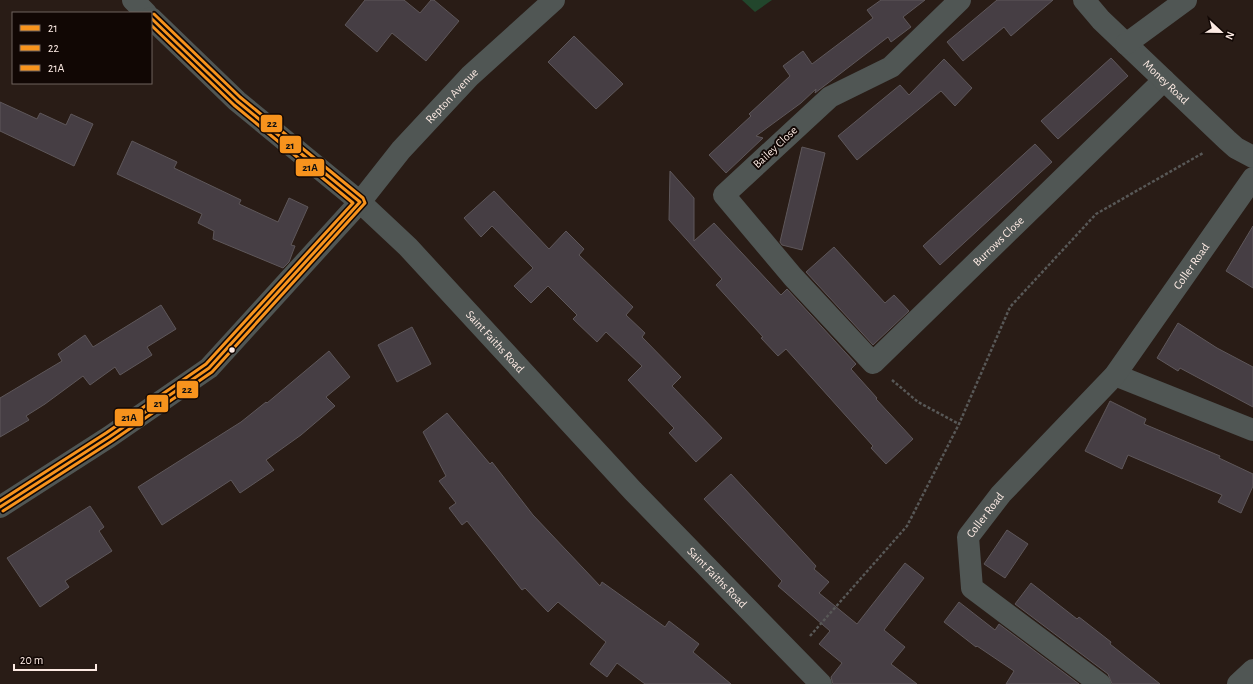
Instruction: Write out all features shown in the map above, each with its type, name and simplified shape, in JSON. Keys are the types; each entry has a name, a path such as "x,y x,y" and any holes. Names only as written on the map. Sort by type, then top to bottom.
{"street":[{"path":"133,0 145,12"},
{"name":"Repton Avenue","path":"0,507 109,437 209,368 360,202 401,150 470,76 554,0"},
{"name":"Bailey Close","path":"873,364 834,323 724,195 830,97 891,67 960,0"},
{"name":"Money Road","path":"1084,0 1101,20 1226,140 1236,148 1253,157"},
{"path":"1126,44 1186,0"},
{"name":"Saint Faiths Road","path":"152,19 237,101 360,202 408,247 633,492 821,684"},
{"name":"Burrows Close","path":"873,364 1164,80"},
{"name":"Coller Road","path":"1100,684 972,588 968,537 1001,494 1115,375 1253,178"},
{"path":"1115,375 1253,430"},
{"path":"1238,684 1253,670"}],"path":[{"path":"793,656 907,526 959,424 1010,307 1096,214 1226,140"},
{"path":"873,364 918,402 959,424"}],"green space":[{"path":"742,0 772,0 755,12"}],"building":[{"path":"365,0 404,0 420,13 431,0 434,0 459,21 426,61 392,33 377,52 345,25"},
{"path":"881,0 925,0 903,17 911,27 891,42 888,37 815,93 816,89 801,103 756,136 763,138 726,173 709,155 751,116 749,114 790,76 783,66 803,51 812,64 873,18 867,10"},
{"path":"997,0 1053,0 1011,36 1004,27 963,61 947,42"},
{"path":"574,36 623,84 596,109 548,62"},
{"path":"1111,58 1128,76 1058,139 1041,121"},
{"path":"944,59 972,88 955,106 941,91 857,160 838,136 900,85 909,95"},
{"path":"0,102 37,119 40,113 66,125 71,114 93,124 74,166 0,131"},
{"path":"132,141 177,162 174,168 241,200 239,204 278,222 289,198 308,207 291,245 295,246 289,262 283,268 213,239 214,231 198,223 202,214 117,174"},
{"path":"1035,144 1052,162 940,265 923,246"},
{"path":"802,147 825,153 802,250 782,245 780,242"},
{"path":"670,171 694,198 694,241 714,223 781,295 787,289 856,364 851,369 913,439 886,464 871,448 873,446 786,349 778,356 716,285 722,279 669,220"},
{"path":"494,191 549,249 566,231 584,249 579,255 633,307 626,315 645,333 642,337 681,377 672,386 722,438 696,462 669,433 674,428 628,380 642,366 606,332 597,342 573,319 577,315 548,286 531,303 514,286 533,268 492,226 481,237 464,218"},
{"path":"1253,226 1253,288 1226,271"},
{"path":"834,247 885,303 894,295 909,311 873,345 806,272"},
{"path":"161,305 176,329 147,347 152,355 120,375 115,367 90,385 83,376 26,416 29,420 0,437 0,398 62,361 58,354 85,335 93,347"},
{"path":"1178,323 1217,348 1253,367 1253,407 1180,368 1178,371 1157,358"},
{"path":"412,327 431,364 397,382 378,345"},
{"path":"329,351 350,377 326,397 335,406 301,435 266,460 274,470 240,493 231,480 162,525 138,487 241,422 266,402 267,403"},
{"path":"1110,401 1146,419 1144,424 1220,456 1219,458 1253,474 1253,486 1241,513 1218,502 1222,495 1128,455 1122,469 1085,451"},
{"path":"447,413 490,464 492,462 533,515 600,586 602,582 665,627 669,621 699,644 693,652 731,684 645,684 617,663 607,677 590,664 606,642 558,602 548,612 525,588 522,590 467,521 462,525 449,508 456,503 439,481 446,476 423,432"},
{"path":"731,474 816,566 814,569 829,582 819,593 857,624 905,563 924,578 884,630 905,647 891,664 917,684 833,684 831,677 842,663 819,644 830,631 778,586 782,581 704,499"},
{"path":"90,506 104,527 99,531 112,551 65,581 69,587 40,607 7,558"},
{"path":"1007,530 1028,544 1005,578 984,564"},
{"path":"1031,583 1077,619 1079,617 1111,642 1110,644 1160,684 1112,684 1108,674 1015,604"},
{"path":"959,602 995,630 999,624 1079,684 1006,684 1014,671 977,646 976,647 944,622"}],"transit line":[{"name":"22","path":"3,511 112,441 212,372 365,203 363,198 240,97 154,14"},
{"name":"21","path":"0,507 109,437 209,368 360,202 237,101 152,19"},
{"name":"21A","path":"0,501 106,433 206,364 353,203 234,105 152,26"}]}
